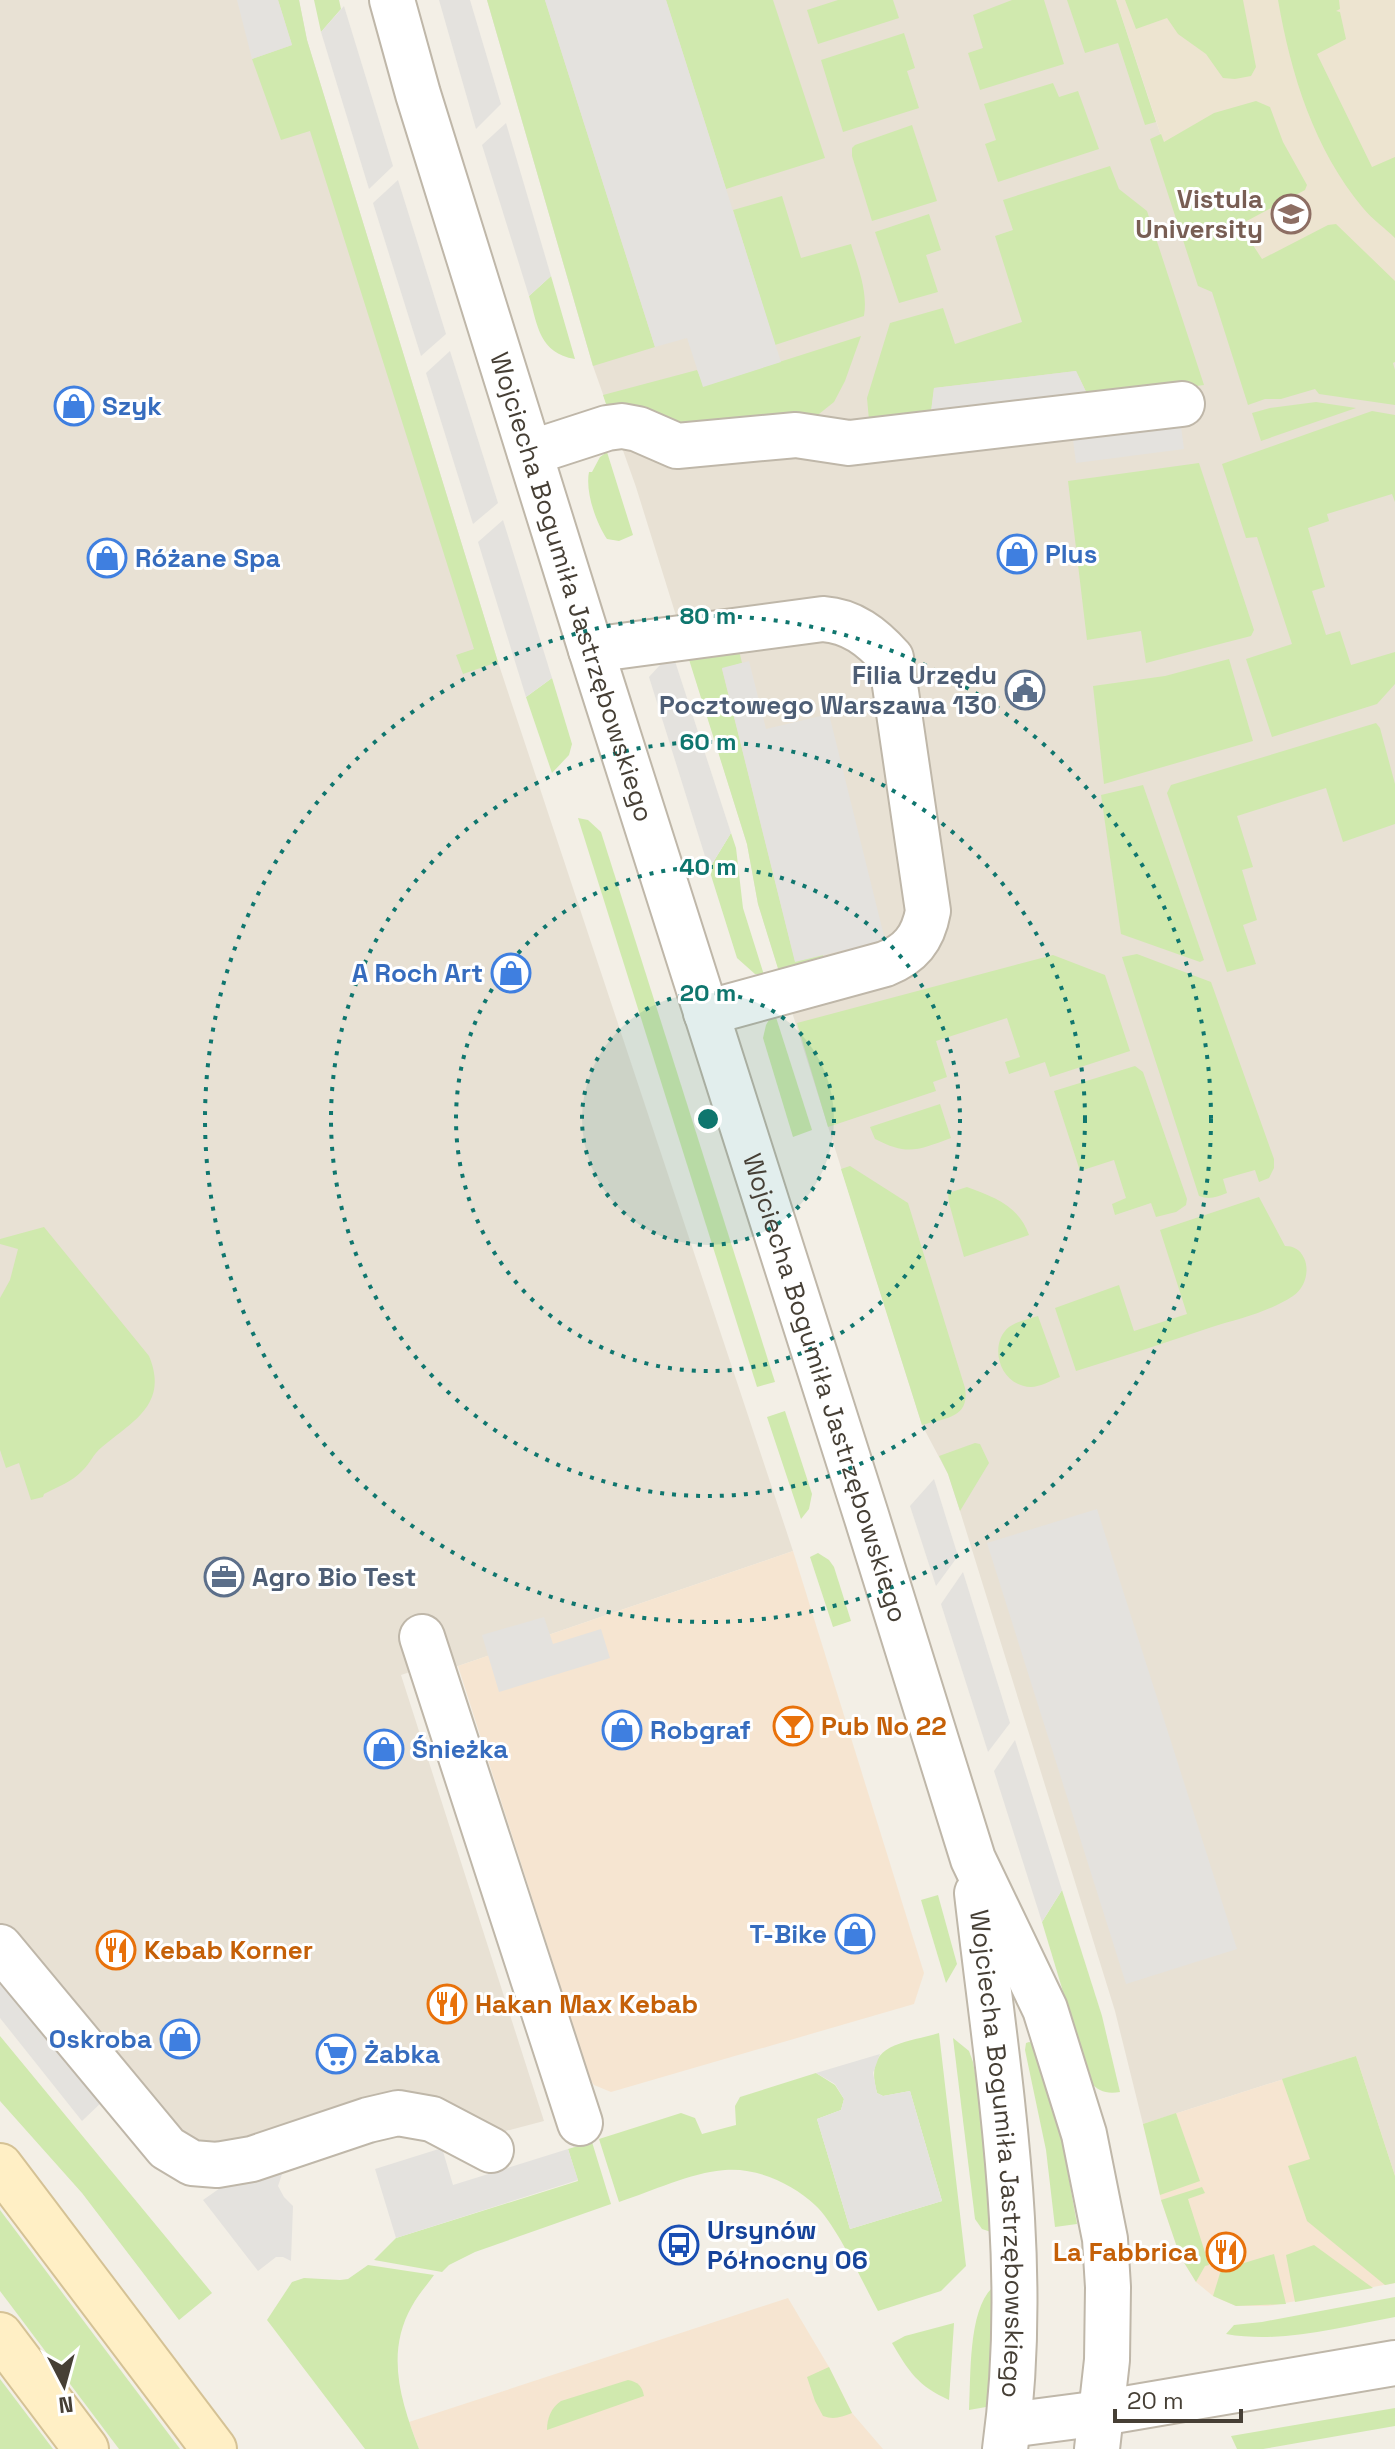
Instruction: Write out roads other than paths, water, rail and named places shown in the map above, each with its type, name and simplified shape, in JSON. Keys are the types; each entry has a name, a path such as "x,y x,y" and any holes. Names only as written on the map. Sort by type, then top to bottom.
{"main road":[{"path":"0,2166 214,2449"},
{"path":"0,2335 86,2449"}],"street":[{"name":"Wojciecha Bogumiła Jastrzębowskiego","path":"392,0 418,94 591,650 973,1859 1045,2009 1084,2134 1105,2239 1108,2287 1107,2360 1099,2431"},
{"path":"530,453 622,426 638,429 677,446 796,435 849,443 1182,404"},
{"path":"591,650 823,619 856,628 891,658 928,911 918,940 910,951 885,964 706,1013"},
{"path":"422,1637 580,2123"},
{"name":"Wojciecha Bogumiła Jastrzębowskiego","path":"973,1859 1002,2090 1013,2212 1016,2313 1007,2437"},
{"path":"0,1947 167,2148 192,2163 217,2165 252,2159 398,2113 432,2119 491,2150"},
{"path":"1007,2437 1099,2431 1395,2363"}],"place":[{"name":"Vistula University","path":"1291,214"},
{"name":"Szyk","path":"74,406"},
{"name":"Plus","path":"1017,554"},
{"name":"Różane Spa","path":"107,558"},
{"name":"Filia Urzędu Pocztowego Warszawa 130","path":"1025,690"},
{"name":"A Roch Art","path":"511,973"},
{"name":"Agro Bio Test","path":"224,1577"},
{"name":"Pub No 22","path":"793,1726"},
{"name":"Robgraf","path":"622,1730"},
{"name":"Śnieżka","path":"384,1749"},
{"name":"T-Bike","path":"855,1934"},
{"name":"Kebab Korner","path":"116,1950"},
{"name":"Hakan Max Kebab","path":"447,2004"},
{"name":"Oskroba","path":"180,2039"},
{"name":"Żabka","path":"336,2054"},
{"name":"Ursynów Północny 06","path":"679,2245"},
{"name":"La Fabbrica","path":"1226,2252"}]}
